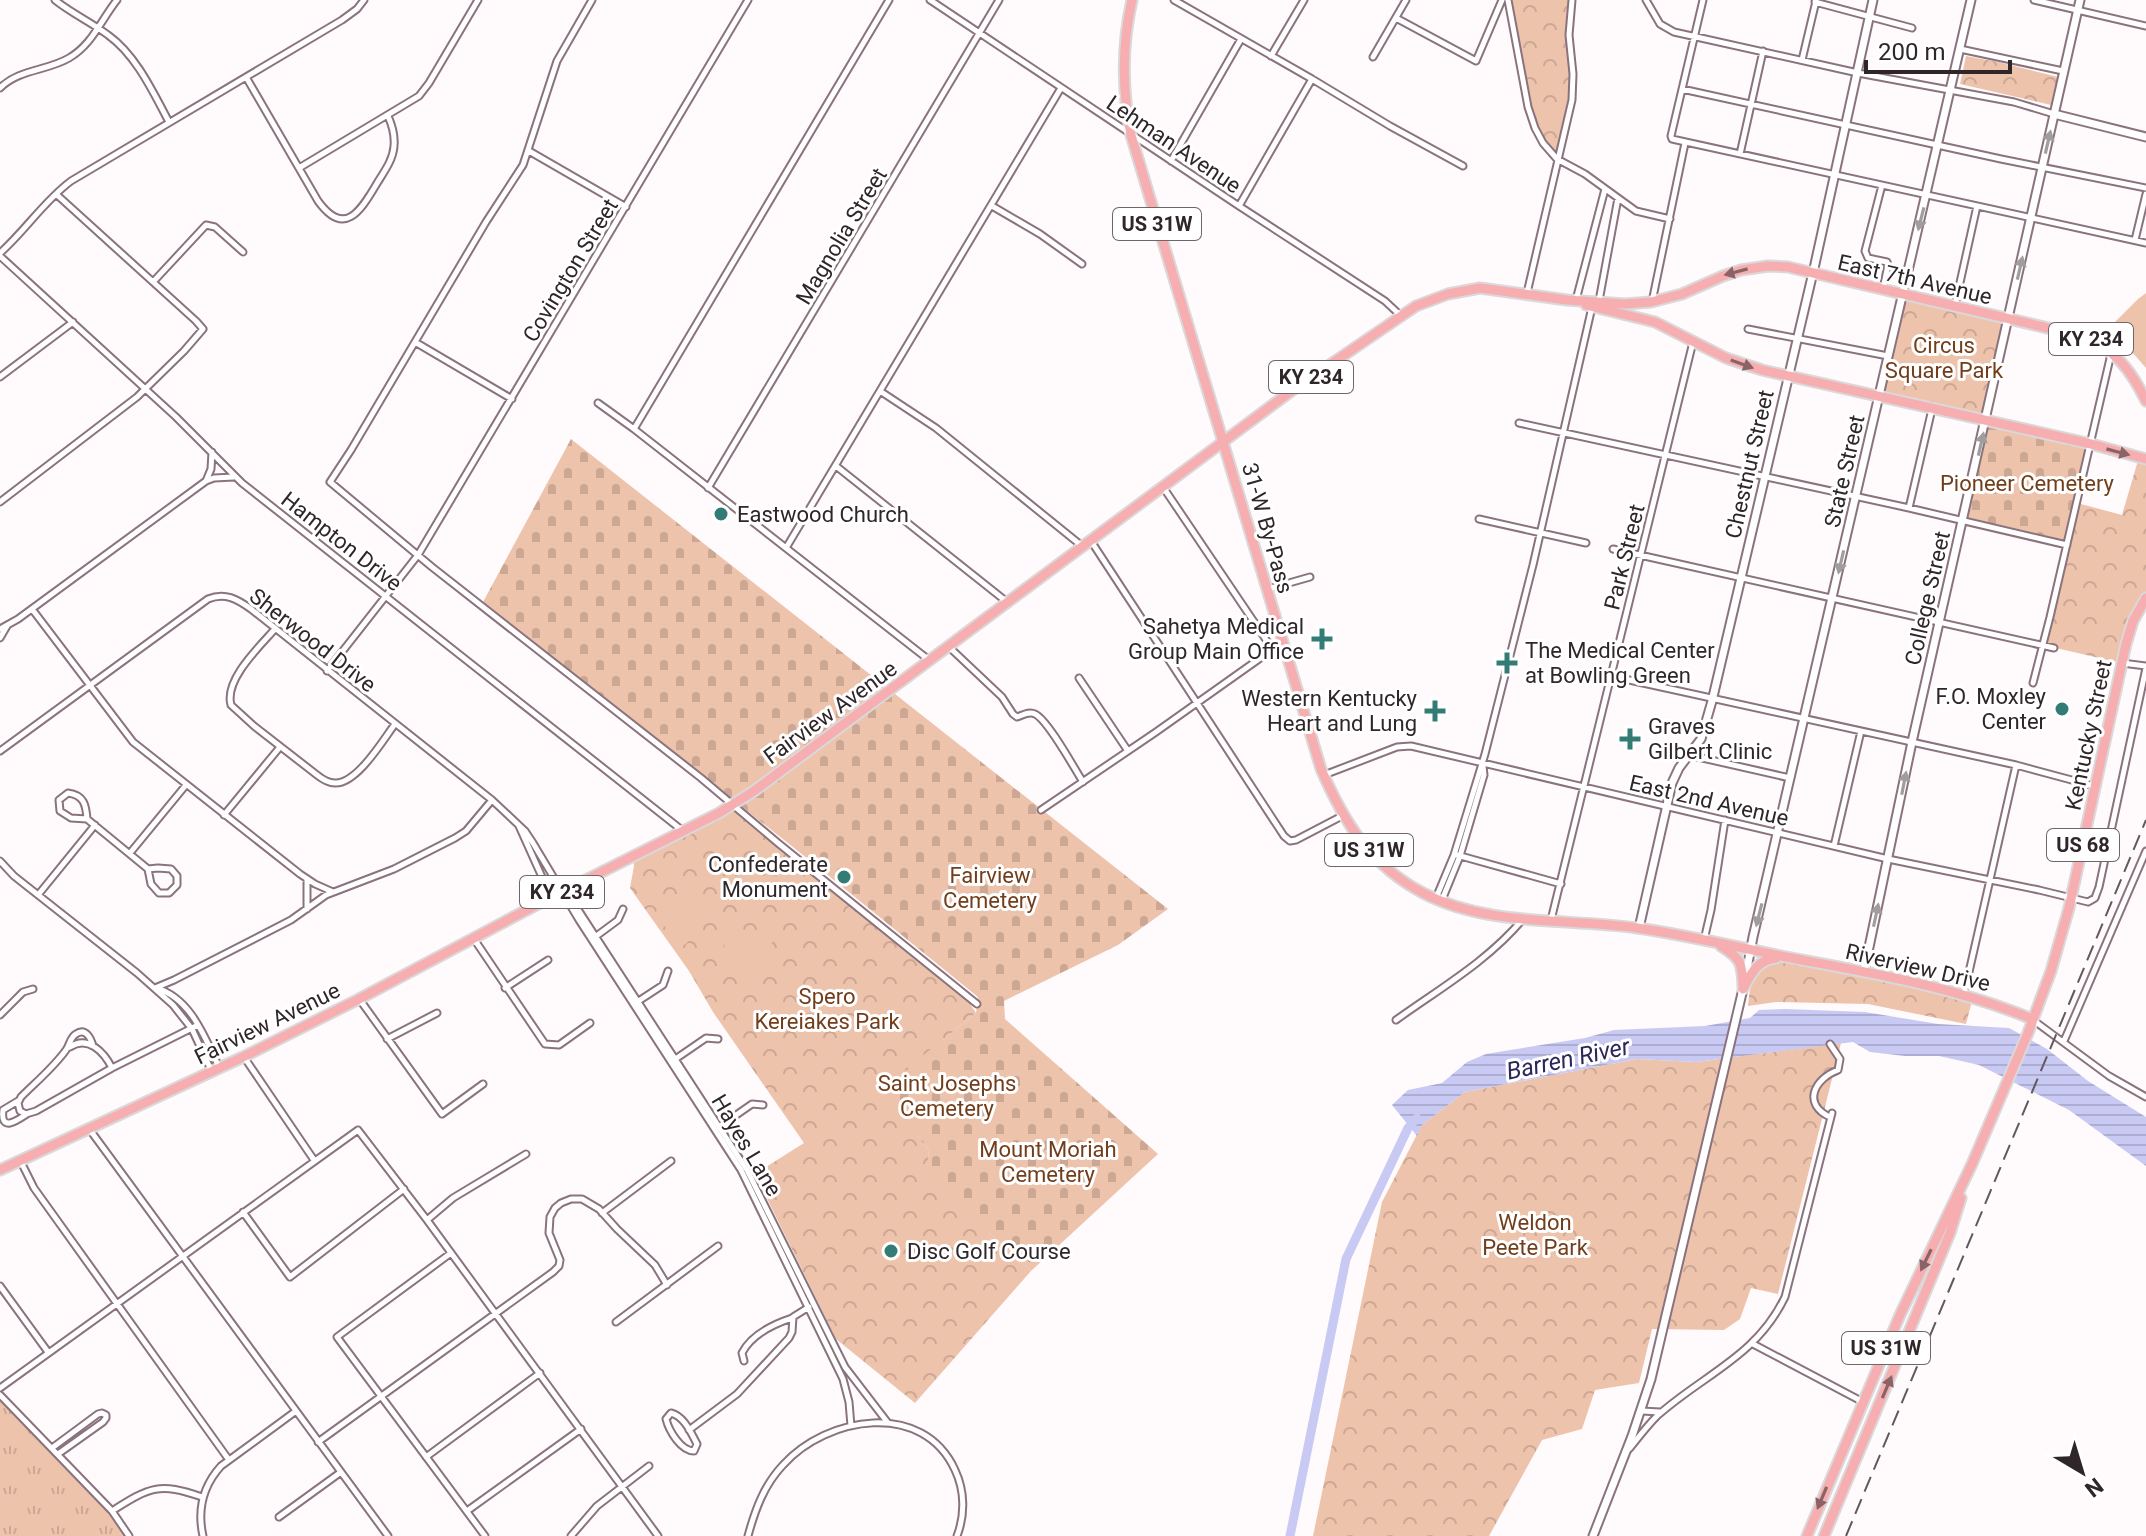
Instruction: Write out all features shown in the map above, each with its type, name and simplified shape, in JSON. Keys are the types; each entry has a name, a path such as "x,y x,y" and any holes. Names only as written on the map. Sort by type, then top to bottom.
{"main road":[{"name":"31-W By-Pass","path":"1132,0 1124,56 1131,135 1283,644 1324,775 1342,816 1357,838 1382,863 1407,883 1439,900 1476,912 1639,928 1751,949"},
{"name":"East 7th Avenue","path":"1652,302 1674,297 1723,276 1750,269 1784,267 2082,336 2112,352 2129,369 2146,401"},
{"name":"Fairview Avenue","path":"0,1170 243,1057 733,804 1290,392 1400,315 1433,299 1470,289 1596,304 1652,302"},
{"name":"KY 234","path":"1596,304 1645,319 1733,361 1788,377 2146,459"},
{"name":"Kentucky Street","path":"2032,1019 2057,952 2071,898 2121,663 2132,623 2146,598"},
{"path":"1715,942 1738,958 1742,968 1742,991"},
{"name":"Riverview Drive","path":"1751,949 1964,994 2032,1019"},
{"path":"1742,991 1760,963 1767,959 1792,958"},
{"name":"US 31W","path":"1807,1536 1906,1301 1972,1164 2032,1019"},
{"name":"US 31W","path":"1824,1536 1950,1233 1972,1164"},
{"path":"1863,1402 1877,1410"}],"street":[{"path":"55,0 113,39 130,57 169,122"},
{"path":"0,88 19,75 73,56 90,40 117,0"},
{"path":"0,254 71,181 350,15 364,0"},
{"path":"299,168 413,101 424,90 478,0"},
{"path":"592,0 557,61 529,151 514,181 486,222 330,482 733,804 977,1004"},
{"name":"Covington Street","path":"327,671 418,555 748,0"},
{"path":"634,429 889,0"},
{"name":"Lehman Avenue","path":"930,0 1385,301 1400,315"},
{"name":"Magnolia Street","path":"708,488 999,0"},
{"path":"1174,0 1463,166"},
{"path":"1271,56 1304,0"},
{"path":"1373,57 1406,0"},
{"path":"1396,18 1477,60 1505,0"},
{"path":"1505,0 1522,85 1532,122 1543,143 1557,159 1585,174 1636,211 1670,219"},
{"path":"1527,294 1573,89 1569,35 1572,0"},
{"path":"1646,0 1666,29 1694,37 1858,73 2013,101 2146,137"},
{"path":"1703,0 1671,137 1685,143 2146,243"},
{"name":"Chestnut Street","path":"1639,928 1666,806 1677,772 1702,736 1712,697 1847,124 1873,0"},
{"name":"State Street","path":"1593,1536 1642,1411 1668,1313 1971,0"},
{"path":"2034,0 2146,26"},
{"name":"College Street","path":"1864,971 1912,742 2080,0"},
{"path":"1802,60 1816,1 1912,28"},
{"path":"1171,161 1241,39"},
{"path":"1960,49 2063,71"},
{"path":"1740,154 1763,51"},
{"path":"246,77 318,201 342,219 352,218 363,205 391,158 394,140 388,116"},
{"path":"1239,206 1312,79"},
{"path":"786,548 1061,88"},
{"path":"1682,89 2146,191 2135,240"},
{"path":"1652,302 1685,143"},
{"path":"529,151 626,207"},
{"path":"1882,185 1865,249 1868,258 1887,262 1883,290"},
{"path":"1571,300 1605,189"},
{"path":"0,502 146,389 203,329 56,194"},
{"path":"1439,900 1484,775 1482,762 1596,304 1618,198"},
{"path":"992,206 1042,235 1082,264"},
{"path":"1954,306 1977,206"},
{"path":"153,282 206,225 215,227 243,252"},
{"name":"Hampton Drive","path":"0,254 212,451 235,477 683,831"},
{"path":"0,377 73,322"},
{"path":"1748,329 1889,356"},
{"name":"Park Street","path":"1551,920 1694,341"},
{"path":"415,342 512,399"},
{"path":"2033,683 2112,352"},
{"path":"880,391 910,409 1086,544 1287,839 1297,840 1342,816"},
{"path":"598,403 929,661"},
{"path":"1909,508 1932,409"},
{"path":"1519,423 2067,545"},
{"path":"206,481 211,469 212,451"},
{"path":"836,466 1007,602"},
{"path":"0,629 32,609 206,481 235,477"},
{"path":"1163,487 1273,650"},
{"path":"1479,519 1586,543"},
{"path":"1613,549 2054,648"},
{"path":"1267,590 1310,577"},
{"name":"Sherwood Drive","path":"0,751 189,612 215,596 228,596 275,629 492,800 519,825 563,892"},
{"path":"32,609 133,742 307,879 333,892"},
{"path":"0,638 8,625"},
{"path":"275,629 233,682 229,697 234,709 280,747 326,781 340,783 354,775 395,724"},
{"path":"1041,810 1283,644"},
{"path":"948,646 1002,697 1013,714 1017,717 1028,713 1037,715 1049,726 1083,782"},
{"path":"2121,663 2146,667"},
{"name":"East 2nd Avenue","path":"1324,775 1402,746 1411,746 1888,859 2090,902 2098,891 2146,667"},
{"path":"1611,676 2016,765 2095,786"},
{"path":"1079,678 1128,751"},
{"path":"1834,846 1861,731"},
{"path":"224,815 280,747"},
{"path":"1689,755 1790,778"},
{"path":"1964,994 2016,765"},
{"path":"130,853 186,785"},
{"path":"87,819 86,807 80,797 68,793 61,798 59,808 63,814 75,819 87,819 148,869 156,891 166,894 176,888 177,879 171,869 148,869"},
{"path":"155,988 291,920 326,895 394,869 455,838 474,823 492,800"},
{"path":"1704,940 1725,820"},
{"path":"38,895 95,825"},
{"name":"Sherwood Drive","path":"519,825 551,898"},
{"path":"2064,1041 2146,851"},
{"path":"1457,855 1561,884"},
{"path":"0,861 14,876 155,988 180,1001 215,1069"},
{"path":"307,879 307,909"},
{"name":"Hayes Lane","path":"563,892 750,1175 845,1385 851,1426"},
{"path":"593,938 618,920 623,909"},
{"path":"1396,1020 1485,956 1523,918"},
{"path":"474,938 545,1044 559,1045 590,1023"},
{"path":"505,988 548,960"},
{"path":"635,1003 663,985 668,971"},
{"path":"0,1015 23,992 33,989"},
{"path":"359,999 442,1114 483,1084"},
{"path":"387,1039 437,1013"},
{"name":"Riverview Drive","path":"2032,1019 2109,1076 2146,1097"},
{"path":"112,1068 93,1046 80,1042 74,1044 18,1101 3,1110 4,1120 14,1123 112,1068 195,1027"},
{"path":"673,1061 706,1038 718,1039"},
{"path":"1626,1453 1665,1410 1753,1344 1770,1324 1785,1297 1831,1115 1817,1108 1813,1097 1819,1082 1838,1070 1840,1059 1830,1044"},
{"path":"243,1057 314,1160"},
{"path":"18,1101 19,1109 27,1114"},
{"path":"717,1128 752,1104 763,1105"},
{"path":"89,1129 387,1536"},
{"path":"0,1388 358,1130 658,1536"},
{"path":"427,1220 453,1198 526,1154"},
{"path":"21,1161 34,1188 229,1460"},
{"path":"602,1213 671,1161"},
{"path":"243,1212 290,1277 404,1189"},
{"path":"318,1442 559,1266 560,1255 550,1237 550,1217 555,1208 567,1200 591,1203 655,1265 667,1285"},
{"path":"616,1322 718,1246"},
{"path":"451,1253 337,1337 485,1536"},
{"path":"0,1286 48,1352"},
{"path":"744,1361 742,1353 747,1345 775,1324 811,1306"},
{"name":"Hayes Lane","path":"811,1306 848,1372 888,1423"},
{"path":"689,1430 733,1398 785,1344 792,1334 793,1317"},
{"path":"1753,1344 1863,1402"},
{"path":"426,1457 540,1373"},
{"path":"0,1395 112,1511 129,1536"},
{"path":"1642,1411 1655,1413 1665,1410"},
{"path":"203,1536 200,1517 202,1497 214,1474 296,1411"},
{"path":"672,1413 677,1415 689,1430 697,1444 693,1451 687,1451 681,1445 667,1423 667,1416 672,1413"},
{"path":"52,1448 98,1414 106,1415 103,1422 58,1454"},
{"path":"748,1536 761,1497 781,1466 811,1442 829,1433 872,1422 909,1428 922,1434 937,1444 951,1461 963,1496 957,1536"},
{"path":"467,1511 581,1429"},
{"path":"571,1536 597,1506 649,1466"},
{"path":"279,1517 341,1472"},
{"path":"112,1511 148,1489 169,1488 202,1497"}],"green space":[{"path":"1511,0 1570,0 1567,29 1570,95 1556,151 1540,131 1534,117"},
{"path":"1966,56 2058,77 2051,105 1960,84"},
{"path":"2146,293 2146,368 2113,324"},
{"name":"Circus Square Park","path":"1903,295 2009,318 1986,421 1879,397"},
{"name":"Pioneer Cemetery","path":"1986,421 2092,444 2067,545 1963,520"},
{"name":"Fairview Cemetery","path":"571,439 1168,909 1118,945 1004,1001 1005,1019 1158,1154 1031,1271 926,1174 929,1150 879,1091 976,1013 978,997 483,602"},
{"path":"2139,457 2146,459 2146,598 2121,663 2043,645 2077,503 2122,515"},
{"name":"Spero Kereiakes Park","path":"733,804 969,1002 976,1013 880,1091 929,1150 927,1174 1031,1271 915,1403 836,1339 755,1174 804,1143 630,888 633,856"},
{"path":"683,898 703,901 716,911 685,945 652,915 664,904"},
{"path":"736,928 774,935 771,945 754,968 737,974 717,973 727,935"},
{"path":"1765,962 1795,962 1913,985 1972,1001 1966,1024 1868,1004 1776,1002 1748,1006 1754,977"},
{"name":"Weldon Peete Park","path":"1841,1043 1778,1294 1751,1288 1740,1319 1724,1330 1652,1329 1639,1383 1595,1390 1582,1429 1542,1440 1489,1536 1313,1536 1382,1202 1422,1125 1465,1092 1637,1059 1696,1062"},
{"path":"0,1396 112,1511 129,1536 0,1536"}],"water":[{"path":"1759,1010 1865,1012 1938,1024 2009,1028 2047,1049 2088,1081 2146,1117 2146,1166 2069,1110 1979,1065 1939,1056 1870,1052 1853,1042 1696,1062 1637,1059 1465,1092 1422,1125 1417,1136 1392,1105 1408,1090 1442,1083 1467,1062 1486,1054 1585,1038 1614,1030 1705,1026 1750,1018"}],"waterway":[{"name":"Barren River","path":"1290,1536 1346,1259 1408,1128 1417,1118"}],"railway":[{"path":"1846,1536 2146,820"}],"place":[{"name":"Eastwood Church","path":"721,514"},
{"name":"Sahetya Medical Group Main Office","path":"1322,639"},
{"name":"The Medical Center at Bowling Green","path":"1507,663"},
{"name":"F.O. Moxley Center","path":"2062,709"},
{"name":"Western Kentucky Heart and Lung","path":"1435,711"},
{"name":"Graves Gilbert Clinic","path":"1630,739"},
{"name":"Confederate Monument","path":"844,877"},
{"name":"Disc Golf Course","path":"891,1251"}],"park label":[{"name":"Saint Josephs Cemetery","path":"947,1096"},
{"name":"Mount Moriah Cemetery","path":"1048,1162"}]}
